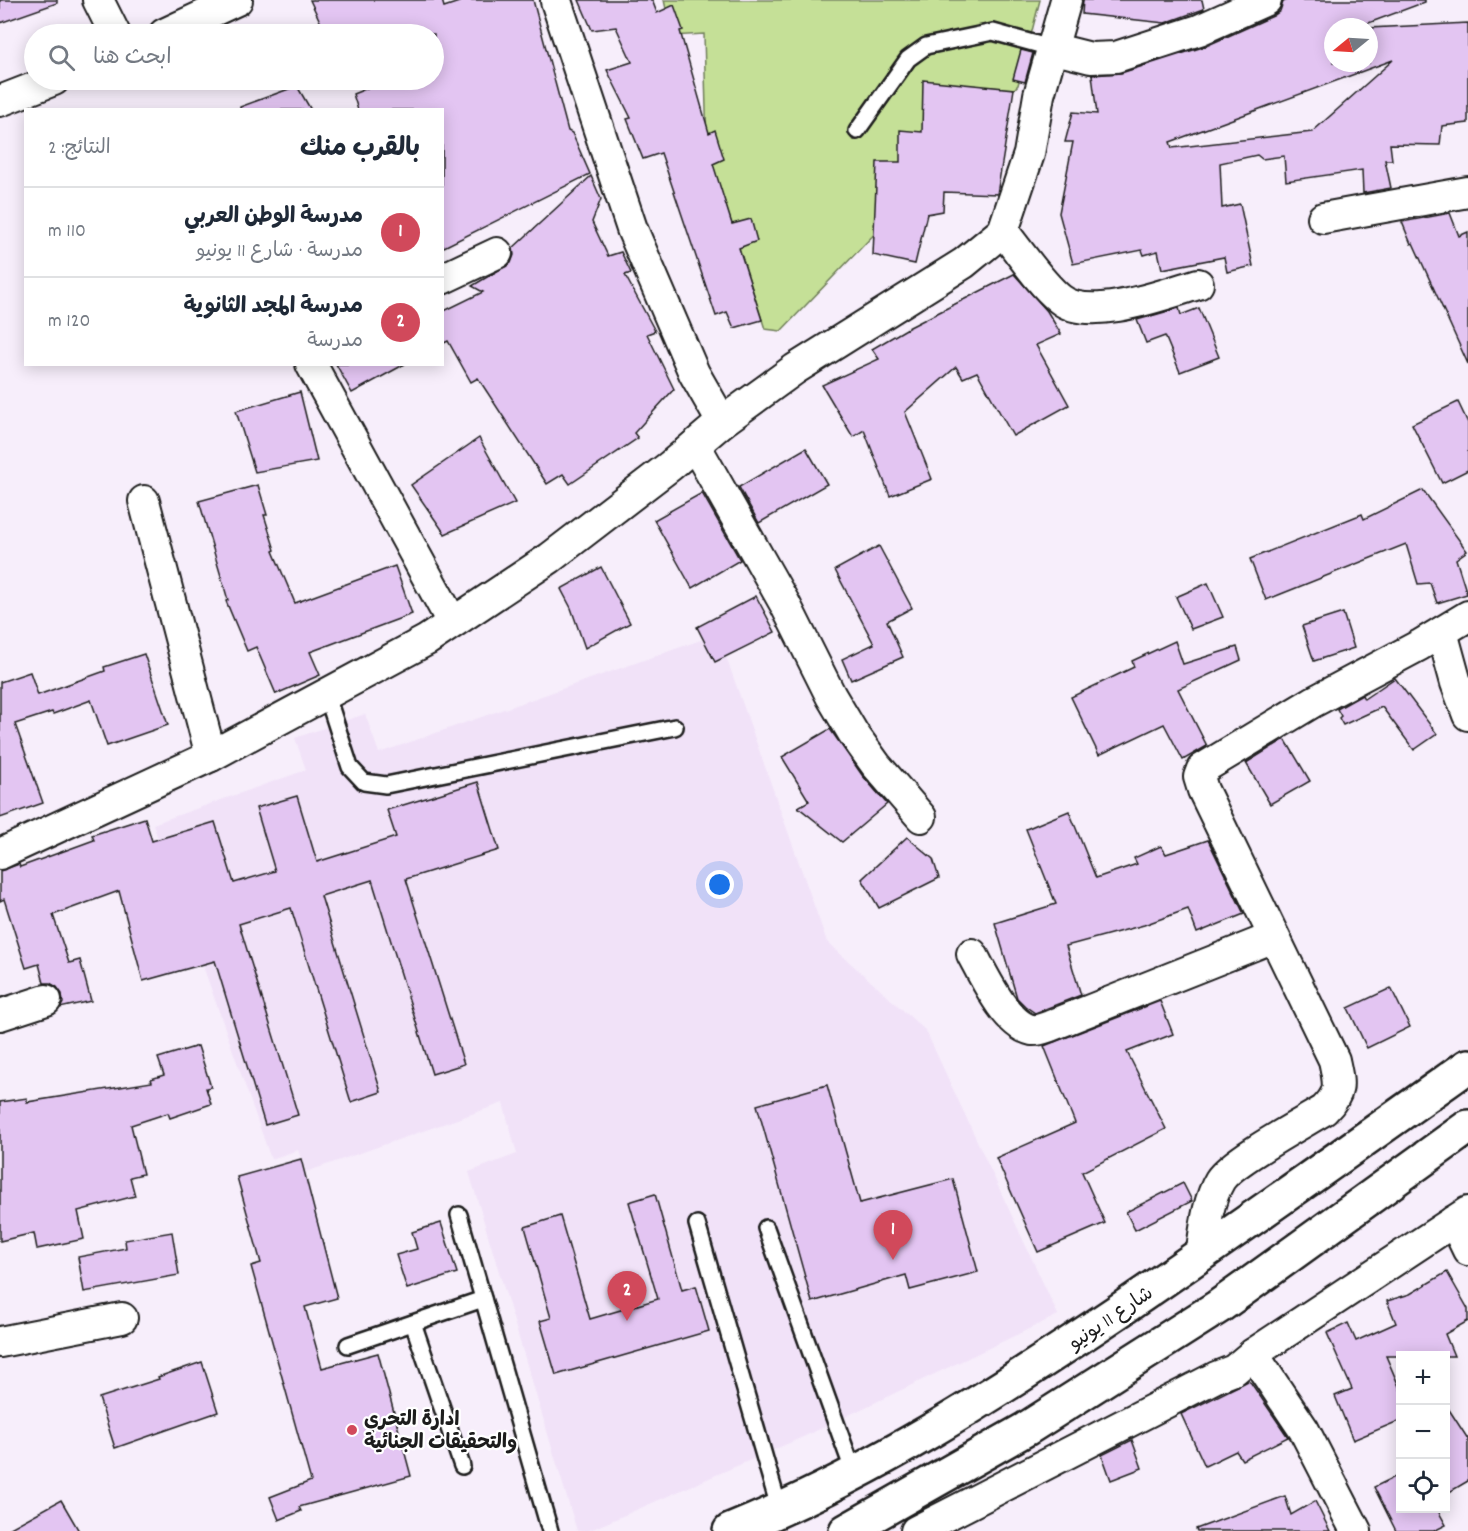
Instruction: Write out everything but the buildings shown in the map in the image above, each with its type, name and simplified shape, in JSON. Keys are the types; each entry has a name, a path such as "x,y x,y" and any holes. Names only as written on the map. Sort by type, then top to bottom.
{"highway":[{"name":"شارع 11 يونيو","path":"730,1531 780,1511 924,1436 1048,1359 1201,1256 1468,1066"},
{"path":"846,1531 1026,1429 1218,1307 1468,1127"}],"street":[{"path":"98,0 110,24"},
{"path":"185,24 237,0"},
{"path":"0,854 211,756 427,640 550,558 722,422 795,369 964,263 1003,231 1029,154 1039,95 1066,0"},
{"path":"1051,48 1091,58 1116,57 1200,30 1266,0"},
{"path":"556,1 632,229 694,373 722,422"},
{"path":"0,101 28,90"},
{"path":"1323,218 1468,192"},
{"path":"1003,231 1059,298 1070,305 1112,307 1143,301 1198,284"},
{"path":"444,278 497,253"},
{"path":"312,366 452,622"},
{"path":"695,445 785,604 831,696 853,733 876,765 921,817"},
{"path":"144,501 211,756"},
{"path":"1201,1256 1209,1209 1215,1190 1227,1170 1324,1110 1336,1098 1339,1081 1334,1060 1203,790 1200,777 1202,769 1313,702 1380,668 1468,616"},
{"path":"1442,632 1456,683 1468,715"},
{"path":"972,954 997,998 1017,1024 1034,1030 1050,1026 1274,937"},
{"path":"0,1015 46,999"},
{"path":"916,1531 1216,1377 1234,1370 1253,1354 1461,1217 1468,1250"},
{"path":"0,1342 122,1318"},
{"path":"1253,1354 1304,1430 1356,1531"}],"lane":[{"path":"857,131 908,58 926,46 993,32 1051,48"},
{"path":"326,693 350,767 364,782 386,785 675,727"},
{"path":"459,1215 550,1531"},
{"path":"697,1224 780,1511"},
{"path":"766,1228 854,1473"},
{"path":"348,1345 483,1299"},
{"path":"413,1323 462,1466"}],"shaded area":[{"path":"718,634 827,942 926,1031 1058,1315 803,1437 588,1531 577,1531 469,1172 517,1154 503,1103 306,1172 298,1150 271,1159 153,824 306,770 295,738 365,714 379,753"}],"green space":[{"path":"664,0 1040,0 1018,85 781,331 765,329 707,147 704,34 672,36"}],"place":[{"name":"مدرسة الوطن العربي","path":"893,1260"},
{"name":"مدرسة المجد الثانوية","path":"627,1321"},
{"name":"ادارة التحري والتحقيقات الجنائية","path":"352,1430"}]}
